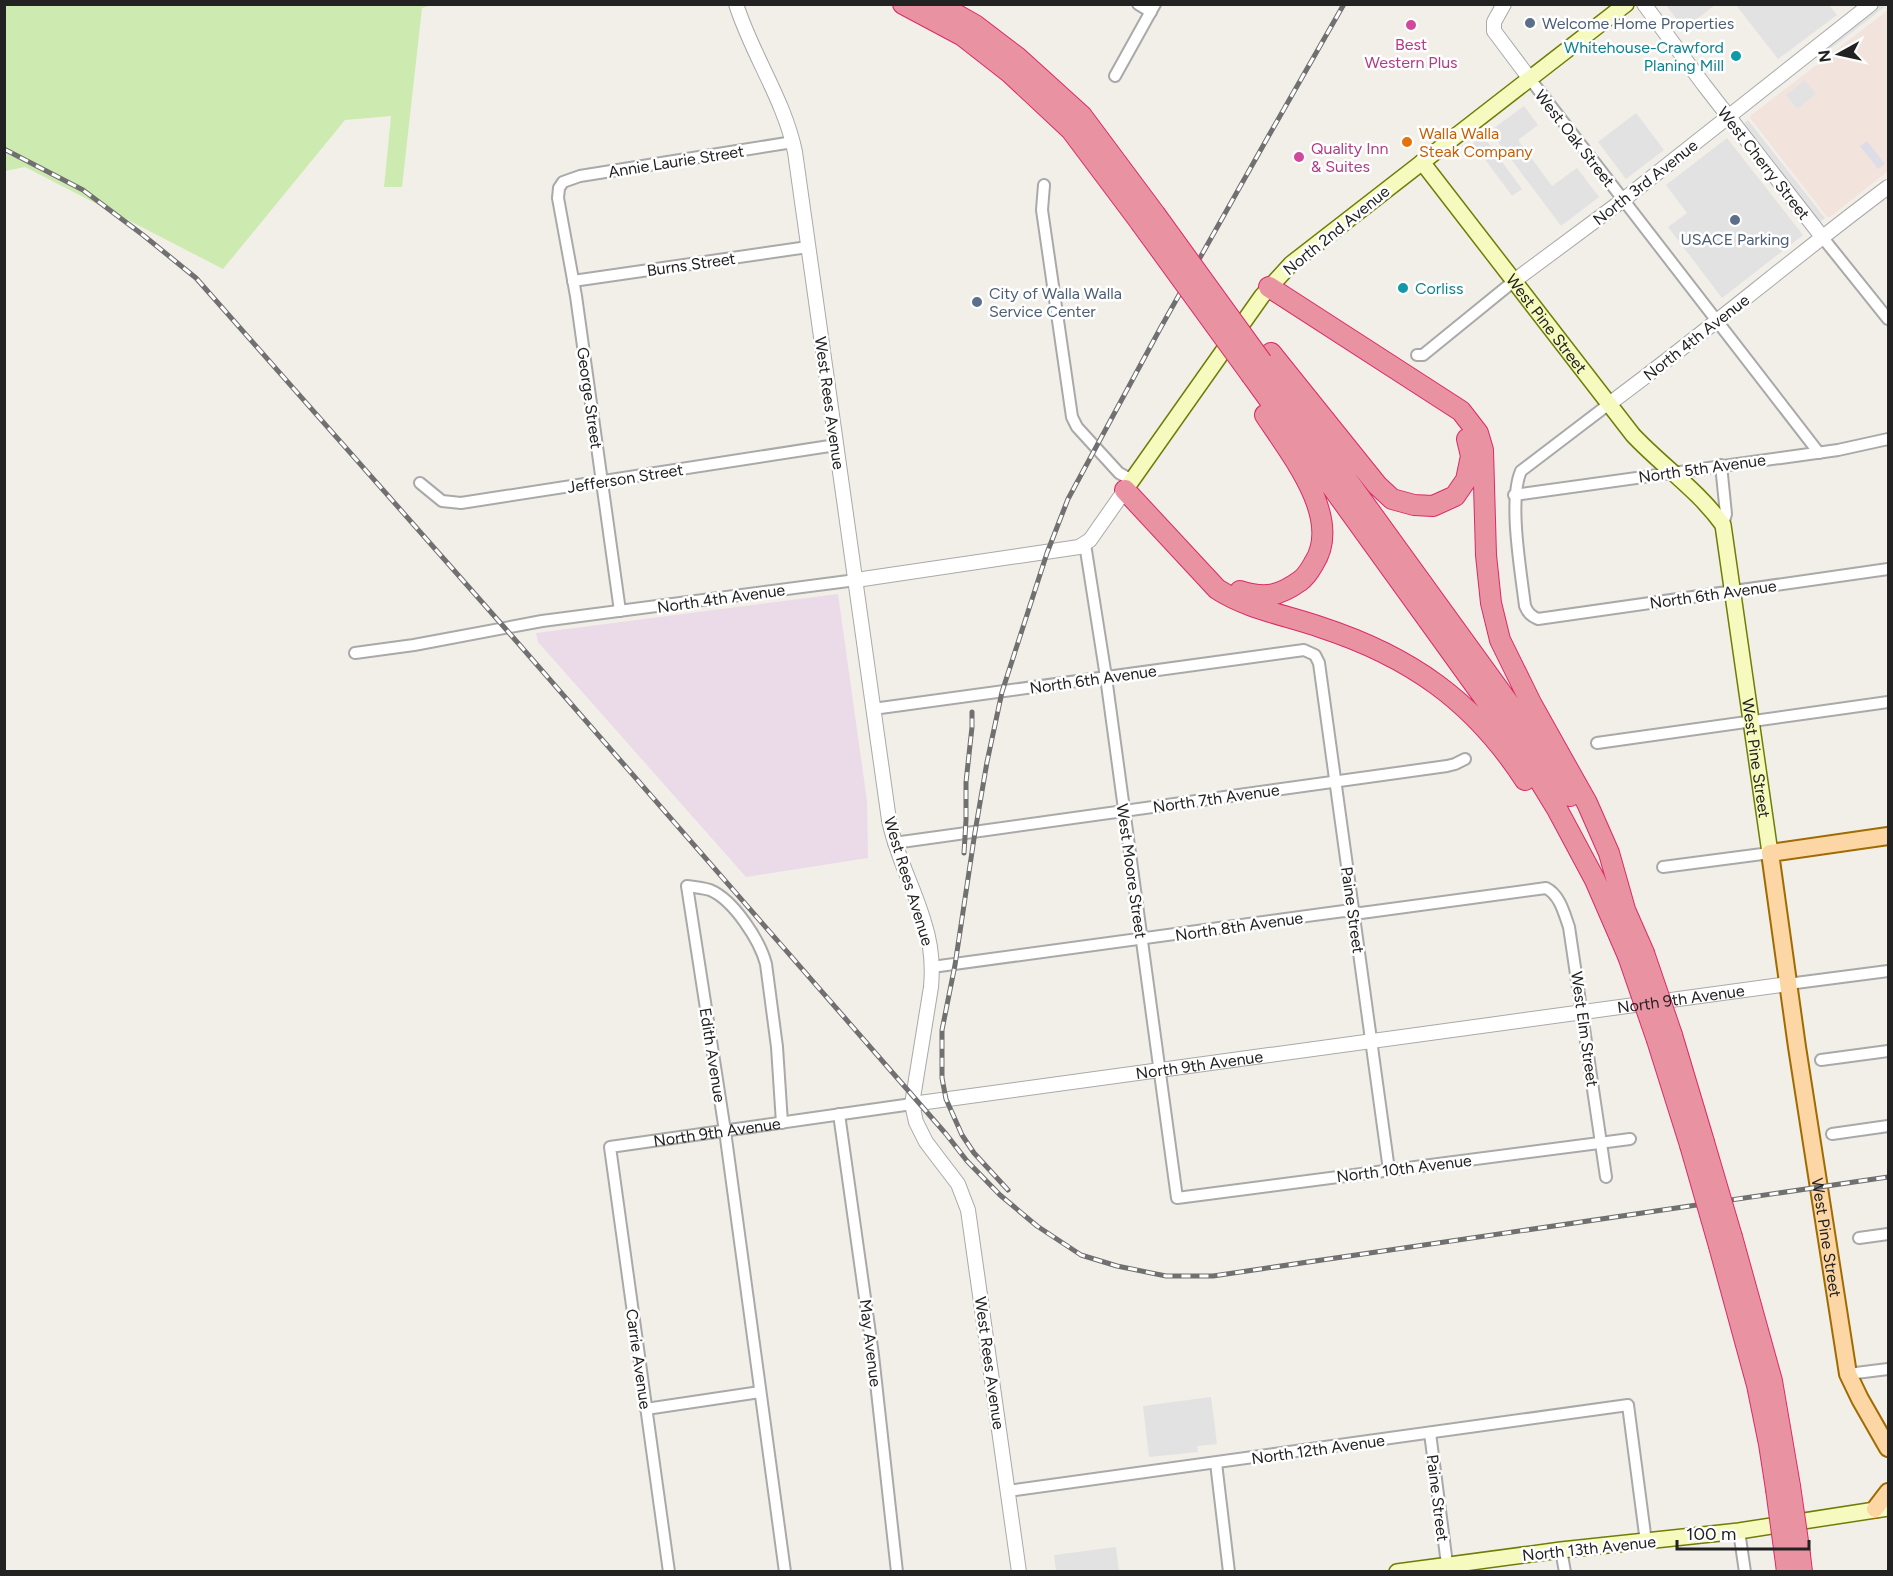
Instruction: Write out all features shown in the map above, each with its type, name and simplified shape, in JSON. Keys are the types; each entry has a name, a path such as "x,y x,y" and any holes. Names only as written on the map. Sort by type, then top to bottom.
{"highway":[{"path":"903,4 963,36 1009,72 1071,130 1147,218 1258,368 1516,742 1595,880 1620,917 1636,954 1665,1038 1725,1241 1769,1444 1783,1488 1794,1563"},
{"path":"938,4 975,25 1017,57 1082,116 1200,305 1258,368 1392,500 1414,506 1433,506 1455,496 1466,480 1471,456 1466,435 1447,414 1266,292"},
{"path":"1266,292 1461,411 1478,433 1483,450 1487,565 1491,603 1500,640 1532,705 1587,803 1609,853 1620,917"},
{"path":"1125,481 1218,577 1236,590 1256,596 1274,595 1306,577 1318,558 1323,544 1324,526 1319,506 1299,468 1258,368"},
{"path":"1125,481 1217,589 1233,600 1321,627 1382,650 1421,673 1462,704 1493,736 1515,764 1559,831 1589,889 1620,917"}],"main road":[{"name":"North 2nd Avenue","path":"1125,481 1266,292 1298,258 1626,4"},
{"name":"West Pine Street","path":"1422,162 1639,441 1707,504 1723,525 1788,984 1848,1374 1888,1448"},
{"path":"1770,853 1888,836"},
{"path":"1882,1508 1888,1491"},
{"name":"North 13th Avenue","path":"1397,1572 1561,1550 1739,1531 1882,1508"}],"street":[{"name":"West Rees Avenue","path":"736,4 780,103 793,142 888,811 894,843 924,921 932,967 930,995 912,1104 920,1132 958,1184 968,1210 1019,1572"},
{"path":"1115,76 1153,8 1138,4"},
{"path":"1504,4 1493,28 1495,34 1530,79"},
{"name":"West Cherry Street","path":"1644,4 1728,116 1888,319"},
{"name":"North 3rd Avenue","path":"1417,355 1423,355 1514,281 1623,200 1871,4"},
{"name":"West Oak Street","path":"1530,79 1819,453"},
{"name":"Annie Laurie Street","path":"560,185 568,179 580,176 793,142"},
{"name":"George Street","path":"560,185 559,204 573,281 620,611"},
{"path":"1044,185 1042,210 1072,417 1077,427 1125,481"},
{"name":"North 4th Avenue","path":"1515,495 1516,481 1521,471 1665,363 1888,187"},
{"name":"Burns Street","path":"573,281 808,247"},
{"name":"North 5th Avenue","path":"1515,495 1819,453 1888,439"},
{"name":"Jefferson Street","path":"420,483 437,498 450,503 461,503 836,445"},
{"path":"1721,465 1726,514 1723,525"},
{"name":"North 2nd Avenue","path":"1085,544 1125,481"},
{"name":"North 6th Avenue","path":"1515,495 1525,606 1527,612 1538,619 1888,569"},
{"name":"North 4th Avenue","path":"356,653 414,645 542,621 856,580 1067,550 1085,544"},
{"name":"West Moore Street","path":"1085,544 1106,677 1177,1198"},
{"name":"North 6th Avenue","path":"873,710 1304,650 1313,652"},
{"name":"Paine Street","path":"1313,652 1319,663 1389,1170"},
{"path":"1597,743 1888,702"},
{"name":"North 7th Avenue","path":"894,843 1447,766 1465,759"},
{"path":"1663,867 1770,853"},
{"name":"Edith Avenue","path":"782,1123 777,1047 764,954 737,912 722,897 710,890 687,886 725,1131 785,1572"},
{"name":"North 8th Avenue","path":"932,967 1344,911 1361,913 1546,888"},
{"name":"West Elm Street","path":"1546,888 1555,894 1569,927 1606,1177"},
{"path":"1788,984 1888,972"},
{"name":"North 9th Avenue","path":"610,1147 1788,984"},
{"path":"1821,1060 1888,1051"},
{"name":"May Avenue","path":"839,1114 873,1355 897,1572"},
{"path":"1832,1134 1888,1126"},
{"name":"North 10th Avenue","path":"1177,1198 1630,1139"},
{"name":"Carrie Avenue","path":"610,1147 669,1572"},
{"path":"1859,1238 1888,1234"},
{"path":"1848,1374 1888,1369"},
{"path":"646,1410 760,1392"},
{"name":"North 12th Avenue","path":"1008,1491 1628,1405 1646,1542"},
{"name":"Paine Street","path":"1430,1433 1447,1564"},
{"path":"1216,1463 1229,1572"},
{"path":"1739,1531 1745,1572"},
{"path":"1561,1550 1565,1572"}],"shaded area":[{"path":"1666,5 1715,5 1684,29"},
{"path":"1736,5 1829,5 1837,15 1778,59"},
{"path":"1871,5 1887,5 1825,53 1825,40"},
{"path":"1888,10 1888,171 1830,217 1827,217 1750,116"},
{"path":"1805,80 1816,94 1797,109 1786,95"},
{"path":"1524,106 1538,125 1518,140 1552,186 1577,168 1599,197 1561,226 1490,131"},
{"path":"1636,113 1664,150 1626,179 1598,142"},
{"path":"1748,120 1825,218 1814,227 1738,129"},
{"path":"1483,136 1522,189 1512,196 1473,143"},
{"name":"USACE Parking","path":"1727,138 1803,235 1722,298 1668,227 1687,213 1666,185"},
{"path":"1867,141 1885,164 1878,169 1860,146"},
{"path":"838,594 867,801 868,858 746,877 538,642 536,633"},
{"path":"1211,1397 1217,1444 1197,1446 1198,1452 1149,1457 1143,1406"},
{"path":"1116,1547 1119,1571 1056,1571 1054,1555"}],"green space":[{"path":"5,4 432,5 422,8 402,187 384,187 391,116 345,120 223,269 25,167 5,171"}],"railway":[{"path":"1008,1190 974,1153 962,1135 946,1099 942,1078 942,1030 955,965 987,762 1002,692 1047,553 1068,499 1161,327 1344,4"},
{"path":"4,149 83,190 196,278 504,627 946,1134 967,1161 1000,1195 1037,1226 1081,1255 1117,1266 1166,1276 1213,1276 1888,1177"},
{"path":"964,853 966,782 972,712"}],"place":[{"name":"Welcome Home Properties","path":"1530,23"},
{"name":"Best Western Plus","path":"1411,25"},
{"name":"Whitehouse-Crawford Planing Mill","path":"1736,56"},
{"name":"Walla Walla Steak Company","path":"1407,142"},
{"name":"Quality Inn & Suites","path":"1299,157"},
{"name":"USACE Parking","path":"1735,220"},
{"name":"Corliss","path":"1403,288"},
{"name":"City of Walla Walla Service Center","path":"977,302"}]}
